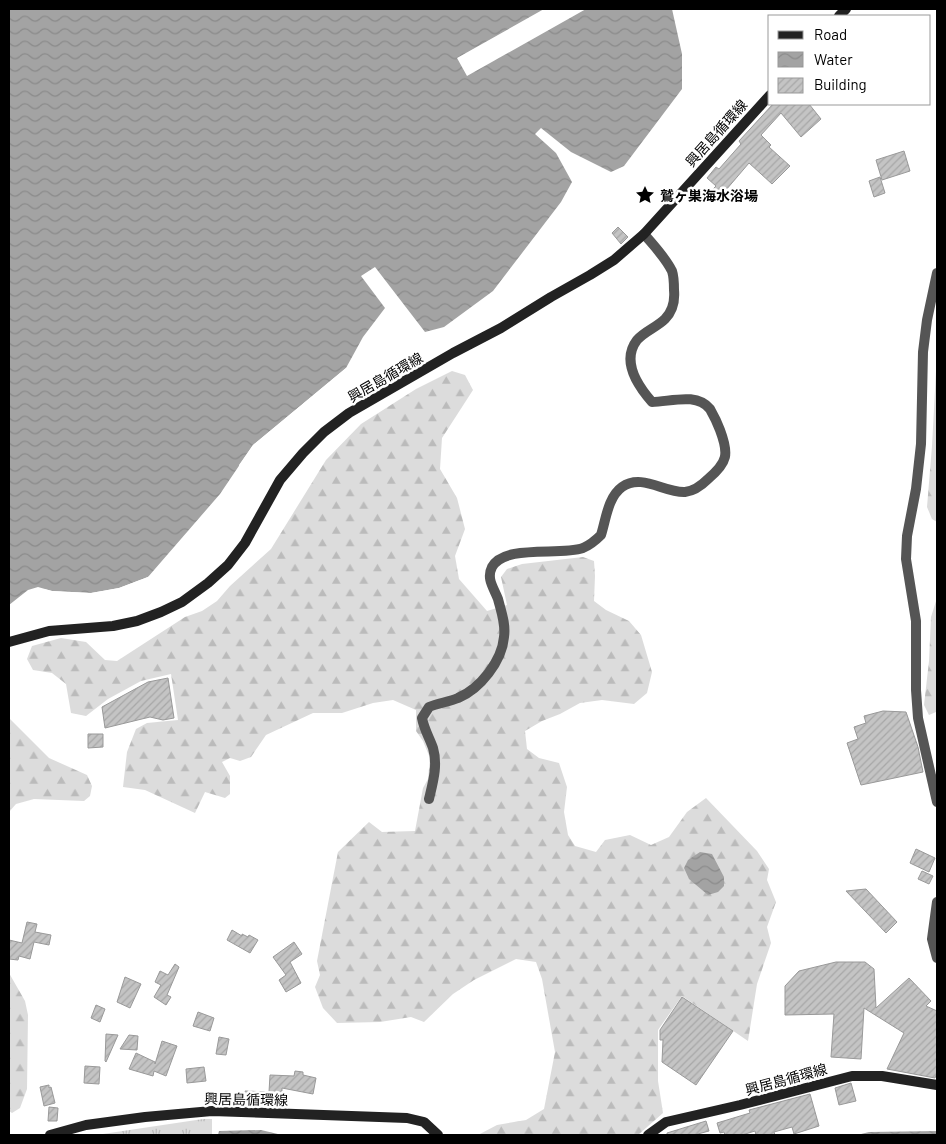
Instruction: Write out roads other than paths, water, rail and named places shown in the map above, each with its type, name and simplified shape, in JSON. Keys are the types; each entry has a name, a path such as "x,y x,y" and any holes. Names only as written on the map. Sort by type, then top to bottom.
{"main road":[{"name":"興居島循環線","path":"9,642 49,630 121,624 161,612 182,602 228,565 245,543 280,480 324,432 349,413 453,353 501,328 614,260 644,234 768,97"},
{"name":"興居島循環線","path":"648,1135 666,1122 852,1076 882,1076 937,1085"},
{"name":"興居島循環線","path":"50,1135 86,1126 145,1117 212,1111 407,1118 424,1122 438,1135"}],"street":[{"path":"429,799 435,777 435,759 424,730 422,718 429,707 458,698 473,690 490,671 498,656 504,638 504,622 497,597 489,582 492,568 499,559 511,554 582,548 602,535 612,498 622,487 632,482 645,482 675,492 688,492 701,486 718,471 725,459 726,446 714,415 707,406 693,399 652,402 640,389 632,373 630,355 637,340 665,319 673,308 675,298 673,273 644,234"},
{"path":"937,274 927,320 923,352 921,444 916,489 907,536 906,558 916,621 918,718 937,802"},
{"path":"937,902 932,938 937,958"}],"water":[{"path":"9,9 672,9 682,54 682,89 624,166 611,172 571,152 541,128 535,134 556,153 572,182 561,202 493,291 444,327 425,332 375,267 361,276 385,308 363,337 346,368 253,445 220,494 148,577 119,588 91,593 52,591 38,587 28,590 9,605"},
{"path":"700,852 712,854 724,877 724,886 718,892 708,895 689,879 684,868 688,860"},
{"path":"261,1130 282,1135 218,1135 219,1131"},
{"path":"937,1131 937,1135 857,1135 869,1132"}],"place":[{"name":"鷲ヶ巣海水浴場","path":"645,195"}]}
